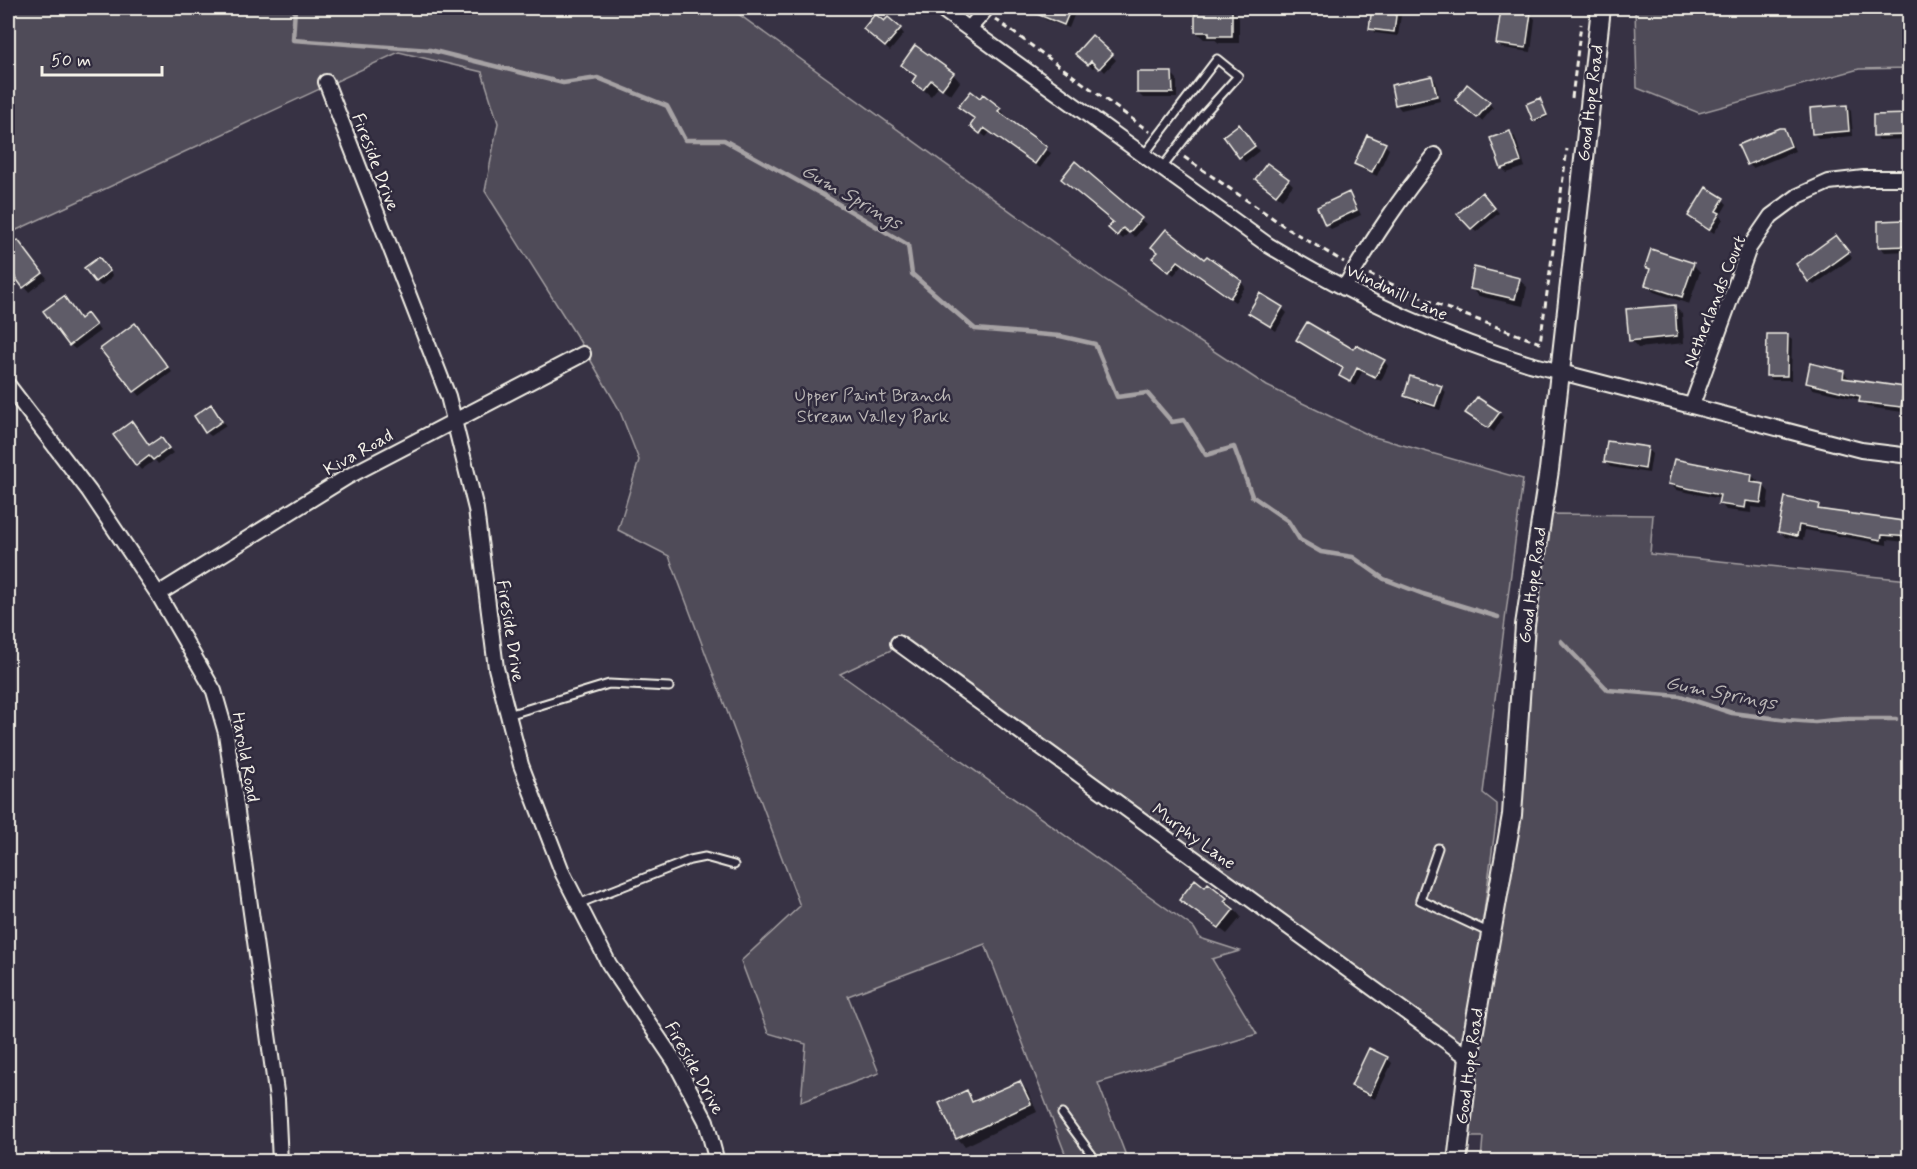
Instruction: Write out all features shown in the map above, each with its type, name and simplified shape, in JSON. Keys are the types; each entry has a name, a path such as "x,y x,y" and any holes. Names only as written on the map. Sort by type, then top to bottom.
{"street":[{"name":"Windmill Lane","path":"940,8 1268,245 1387,310 1483,349 1860,450 1910,456"},
{"name":"Good Hope Road","path":"1457,1161 1469,1058 1512,815 1525,624 1549,470 1601,8"},
{"path":"969,29 985,9"},
{"name":"Fireside Drive","path":"326,82 448,396 476,509 496,668 521,765 563,874 609,964 680,1072 706,1121 717,1161"},
{"path":"1344,288 1372,238 1435,155"},
{"name":"Netherlands Court","path":"1692,405 1749,248 1771,216 1798,196 1829,182 1864,178 1910,178"},
{"name":"Kiva Road","path":"158,594 347,477 583,354"},
{"name":"Harold Road","path":"8,385 89,491 158,594 214,691 226,733 278,1100 280,1161"},
{"name":"Murphy Lane","path":"898,643 1469,1058"}],"lane":[{"path":"1143,156 1217,59 1238,76 1174,149 1161,169"},
{"path":"508,715 609,684 669,687"},
{"path":"1438,849 1420,900 1490,933"},
{"path":"578,904 690,860 705,857 734,866"},
{"path":"1062,1114 1092,1155 1093,1161"}],"path":[{"path":"985,9 1158,138"},
{"path":"1572,102 1582,18"},
{"path":"1174,149 1290,230 1356,268 1486,325 1540,343 1567,146"}],"green space":[{"name":"Upper Paint Branch Stream Valley Park","path":"8,8 730,8 1104,279 1267,386 1371,436 1523,479 1483,793 1497,804 1497,814 1466,1047 910,641 840,674 1194,928 1200,938 1240,951 1212,959 1257,1034 1098,1083 1128,1161 1068,1161 985,944 848,996 879,1073 801,1102 806,1044 768,1033 741,961 800,906 669,556 618,530 639,460 619,409 579,340 485,191 498,123 482,72 399,52 8,234"},
{"path":"1635,8 1766,8 1770,12 1837,8 1909,8 1909,68 1859,69 1699,113 1637,88"},
{"path":"1549,514 1653,515 1650,554 1909,580 1909,1161 1481,1161 1483,1137 1465,1137"}],"building":[{"path":"1022,8 1071,8 1064,25"},
{"path":"1195,8 1232,9 1232,36 1209,36 1209,32 1195,32"},
{"path":"1372,8 1397,8 1394,32 1369,29"},
{"path":"1501,9 1531,13 1526,48 1496,44"},
{"path":"875,14 884,21 888,17 901,28 885,47 863,29"},
{"path":"1092,35 1113,54 1099,69 1091,61 1088,65 1075,54"},
{"path":"915,45 954,73 942,89 931,80 923,90 912,82 916,76 901,65"},
{"path":"1137,72 1172,72 1173,93 1137,93"},
{"path":"1432,76 1437,96 1395,105 1391,85"},
{"path":"1467,84 1490,102 1477,118 1455,100"},
{"path":"971,91 980,98 983,94 1001,108 998,111 1047,147 1035,164 984,128 980,134 970,126 975,119 958,107"},
{"path":"1540,98 1547,115 1533,121 1526,104"},
{"path":"1847,105 1849,131 1812,134 1810,108"},
{"path":"1910,114 1910,135 1873,136 1873,115"},
{"path":"1239,124 1255,146 1239,158 1223,136"},
{"path":"1784,128 1791,146 1747,165 1738,145"},
{"path":"1510,131 1521,162 1501,169 1490,138"},
{"path":"1367,135 1386,143 1372,172 1354,164"},
{"path":"1075,161 1142,218 1129,233 1123,228 1117,236 1108,228 1113,222 1061,179"},
{"path":"1267,163 1289,179 1276,195 1255,179"},
{"path":"1706,187 1724,198 1716,211 1720,213 1709,230 1688,216"},
{"path":"1349,192 1357,210 1325,225 1317,207"},
{"path":"1482,192 1495,208 1471,229 1457,214"},
{"path":"1905,220 1906,229 1910,229 1910,246 1878,247 1878,221"},
{"path":"1166,229 1204,259 1207,256 1242,281 1230,298 1178,261 1169,272 1152,258 1158,252 1151,247"},
{"path":"1836,235 1849,252 1808,282 1796,264"},
{"path":"18,240 43,273 23,288 15,277 8,283 8,248"},
{"path":"1651,249 1694,263 1682,297 1645,285 1650,269 1645,267"},
{"path":"99,257 110,271 95,282 84,268"},
{"path":"1474,267 1520,278 1515,299 1470,289"},
{"path":"1260,293 1283,307 1271,327 1248,313"},
{"path":"64,296 80,319 87,313 96,325 69,346 43,311"},
{"path":"1675,305 1677,336 1629,341 1626,309"},
{"path":"1307,322 1353,349 1356,345 1385,360 1375,377 1357,368 1350,382 1339,376 1343,368 1296,340"},
{"path":"135,323 168,367 134,392 100,349"},
{"path":"1767,334 1788,334 1787,376 1766,376"},
{"path":"1810,363 1844,371 1843,378 1904,387 1901,407 1859,402 1860,396 1806,383"},
{"path":"1410,376 1442,386 1435,406 1404,396"},
{"path":"1477,397 1500,412 1488,428 1465,413"},
{"path":"211,404 222,421 205,433 194,416"},
{"path":"132,421 149,445 161,437 169,448 153,460 149,456 136,466 113,435"},
{"path":"1607,441 1648,447 1645,469 1604,462"},
{"path":"1674,459 1752,474 1751,482 1764,484 1761,503 1746,501 1745,508 1718,504 1720,495 1668,484"},
{"path":"1785,497 1819,504 1818,509 1910,522 1910,537 1882,535 1881,540 1799,525 1797,536 1778,532"},
{"path":"1195,879 1205,887 1208,883 1227,898 1224,901 1234,909 1219,928 1179,900"},
{"path":"1369,1048 1388,1057 1370,1095 1351,1086"},
{"path":"1020,1081 1031,1104 956,1139 939,1103 967,1090 972,1102"}],"waterway":[{"name":"Gum Springs","path":"295,8 293,40 430,50 563,83 598,78 667,106 685,140 724,140 908,245 912,274 975,329 1060,336 1095,344 1117,397 1147,393 1172,422 1184,420 1206,455 1234,447 1252,496 1288,521 1300,540 1321,552 1353,557 1384,579 1423,594 1498,617"},
{"name":"Gum Springs","path":"1561,641 1608,690 1680,696 1732,713 1788,720 1815,722 1844,719 1896,719"}]}
